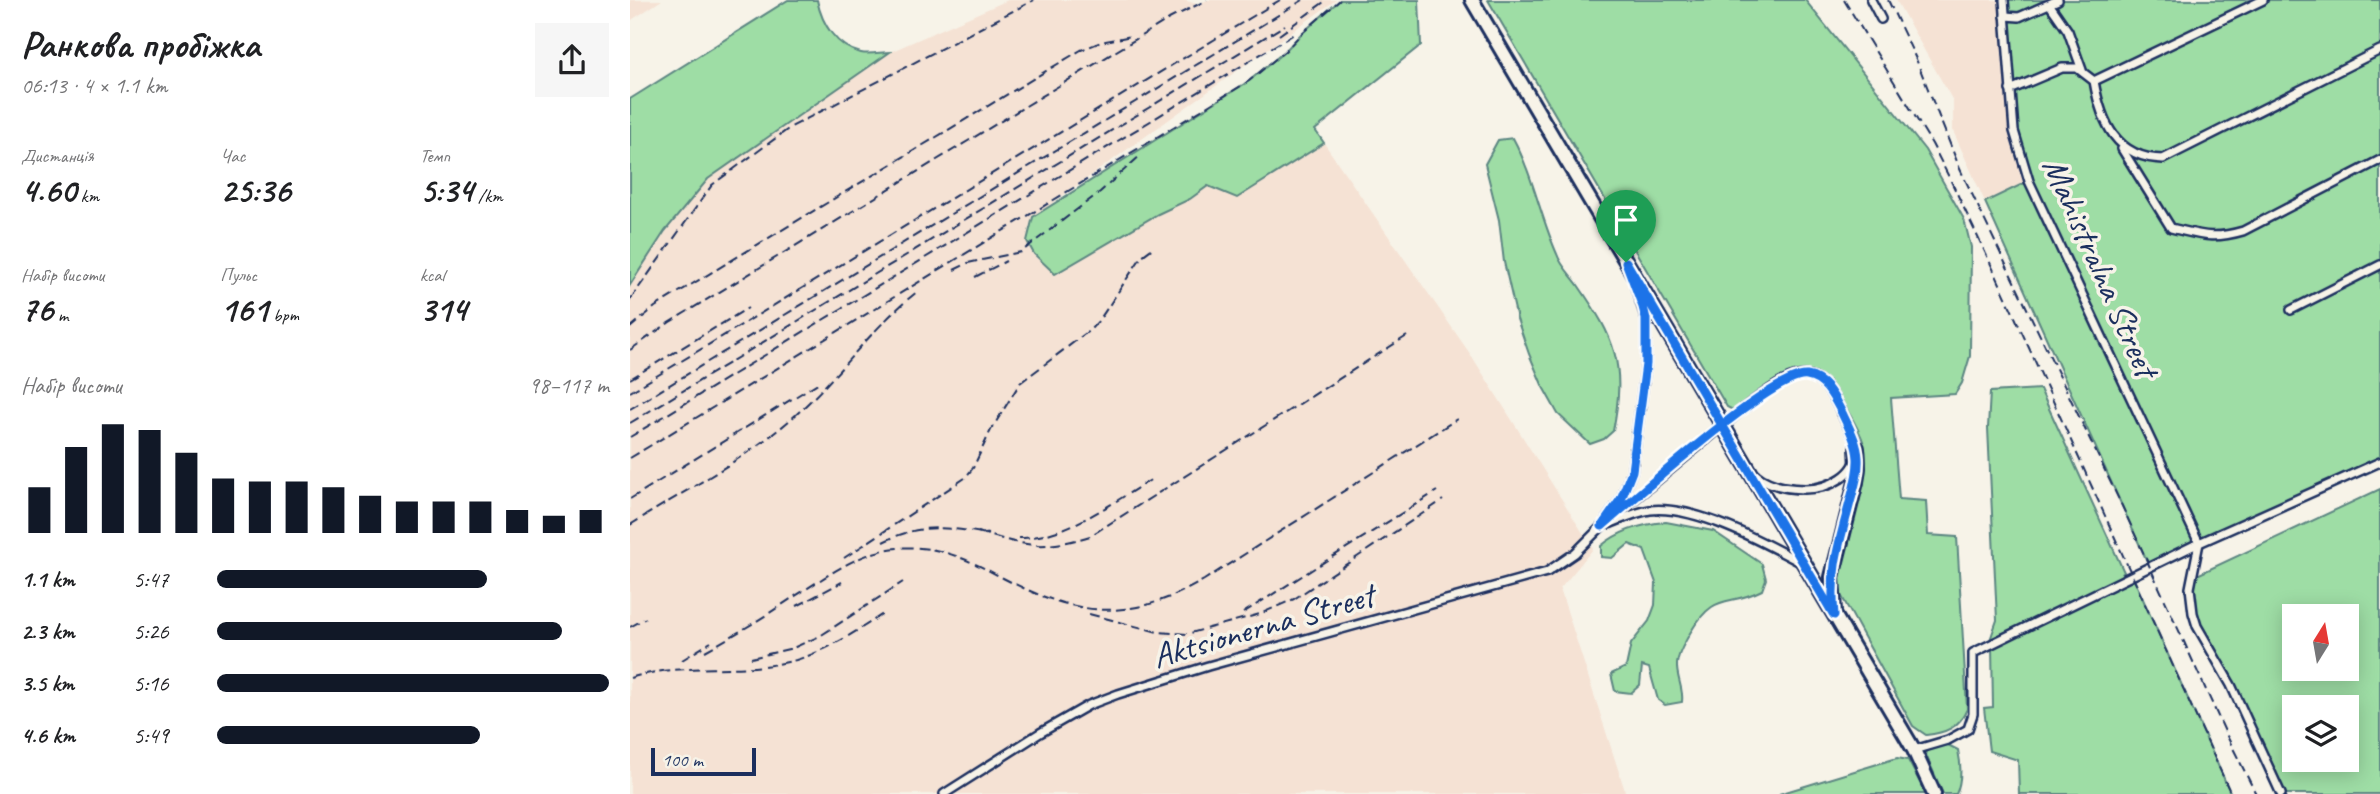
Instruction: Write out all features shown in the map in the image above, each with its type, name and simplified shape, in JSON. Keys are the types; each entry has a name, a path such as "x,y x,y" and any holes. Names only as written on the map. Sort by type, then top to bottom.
{"main road":[{"path":"1472,0 1914,750 1934,794"},
{"path":"1834,615 1832,577 1858,468 1857,448"}],"street":[{"path":"1871,0 1881,19"},
{"name":"Mahistralna Street","path":"2004,0 2014,131 2029,181 2199,543"},
{"path":"2005,16 2020,17 2058,0"},
{"path":"2094,81 2263,0"},
{"path":"2050,5 2068,32 2085,74"},
{"path":"2116,140 2137,155 2164,159 2380,50"},
{"path":"2011,90 2062,68 2077,68 2085,74 2094,81 2098,104 2116,140 2171,228 2202,235 2222,237 2244,230 2380,160"},
{"path":"1602,526 1621,499 1632,471 1646,364 1646,319 1626,262"},
{"path":"2291,310 2380,265"},
{"path":"1602,526 1748,405 1789,379 1800,376 1813,378 1826,386 1833,395 1857,448 1847,474 1838,481 1812,489 1778,487 1759,478 1746,466"},
{"path":"1914,750 1948,740 1968,729 1973,714 1973,653 2199,543 2380,461"},
{"path":"1602,526 1649,510 1683,513 1759,539 1803,563"},
{"name":"Aktsionerna Street","path":"944,794 1089,705 1208,666 1547,572 1575,553 1602,526"},
{"path":"2199,543 2190,588 2197,626 2237,697 2281,794"}],"shaded area":[{"path":"630,0 662,0 630,21"},
{"path":"1008,0 1183,0 1197,4 1208,0 1336,0 1033,217 1027,241 1158,213 1190,199 1209,186 1237,198 1324,143 1473,358 1593,549 1560,589 1626,794 630,794 630,285 665,231 708,179 890,52"},
{"path":"1896,0 2004,0 2029,181 1985,202 1953,131 1953,101"}],"green space":[{"path":"788,0 817,0 822,18 844,46 864,54 890,52 708,179 665,231 630,285 630,99"},
{"path":"1340,0 1419,0 1421,45 1315,130 1324,143 1237,198 1208,186 1190,199 1158,214 1055,274 1034,254 1027,241 1033,217 1249,81"},
{"path":"1488,0 1805,0 1925,150 1964,219 1971,247 1970,356 1962,383 1955,394 1891,398 1899,499 1926,501 1928,535 1957,537 1967,709 1956,725 1939,733 1926,735 1913,726 1841,595 1843,556 1860,498 1866,462 1862,438 1839,396 1827,380 1815,373 1801,371 1773,382 1733,410 1727,407"},
{"path":"2004,0 2380,0 2380,462 2150,568 1985,202 2029,181 2014,131"},
{"path":"1513,138 1526,166 1559,258 1591,304 1615,354 1618,388 1613,431 1604,439 1590,444 1558,414 1543,387 1517,319 1504,262 1499,220 1485,164 1498,140"},
{"path":"2040,389 2124,572 2115,583 1990,640 1997,620 1988,428 1990,392"},
{"path":"2380,489 2380,794 2284,794 2195,621 2191,586 2195,576"},
{"path":"1666,522 1713,531 1762,564 1766,579 1762,590 1715,605 1699,620 1684,644 1678,660 1682,702 1665,705 1658,700 1649,668 1642,666 1640,685 1631,693 1615,691 1611,674 1626,667 1631,644 1649,621 1655,605 1656,583 1644,550 1629,544 1612,558 1601,557 1601,546 1632,529"},
{"path":"2133,577 2231,794 2019,794 2018,760 1989,751 1984,708 1993,707 1992,645"},
{"path":"1946,744 1958,750 1960,772 1956,794 1943,794 1926,755 1928,748"},
{"path":"1897,758 1908,760 1926,794 1779,794"}],"railway":[{"path":"630,300 712,185 791,127 1034,0"},
{"path":"630,350 670,322 1169,19 1207,0"},
{"path":"630,392 1280,0"},
{"path":"630,409 1303,0"},
{"path":"630,458 1249,81 1340,0"},
{"path":"1844,0 1932,144 1951,181 2231,794"},
{"path":"1888,0 1916,59 1960,169 2122,506 2256,794"},
{"path":"1279,35 1324,2"},
{"path":"630,423 1285,25"},
{"path":"630,437 1294,34"},
{"path":"630,328 655,307 679,292 1081,50 1101,42 1131,36"},
{"path":"954,270 968,263 1021,252 1100,192 1141,155"},
{"path":"844,558 965,478 1020,383 1090,330 1142,256 1154,247"},
{"path":"975,277 1006,261"},
{"path":"630,525 733,462 790,420 884,322 918,291"},
{"path":"630,379 748,308"},
{"path":"978,532 1034,545 1059,544 1090,536 1407,336"},
{"path":"630,499 821,381"},
{"path":"705,651 855,560 882,550 897,548 926,548 952,555 1030,591 1080,607 1128,609 1152,603 1204,580 1457,419"},
{"path":"1019,538 1055,532 1072,525 1154,478"},
{"path":"1243,613 1437,491"},
{"path":"1089,614 1158,632 1187,634 1260,614 1294,599 1443,500"},
{"path":"883,542 910,532 934,528 988,534"},
{"path":"797,606 842,582"},
{"path":"751,658 793,648 820,636 903,582"},
{"path":"630,678 671,670 755,667 796,660 831,645 886,612"},
{"path":"630,627 646,618"},
{"path":"682,660 711,642"}],"route":[{"path":"1626,262 1646,319 1646,364 1632,471 1621,499 1602,526 1706,440 1748,405 1789,379 1810,376 1826,386 1833,395 1857,448 1856,482 1832,577 1834,615 1803,563 1746,466 1706,398 1666,330 1626,262"}]}
